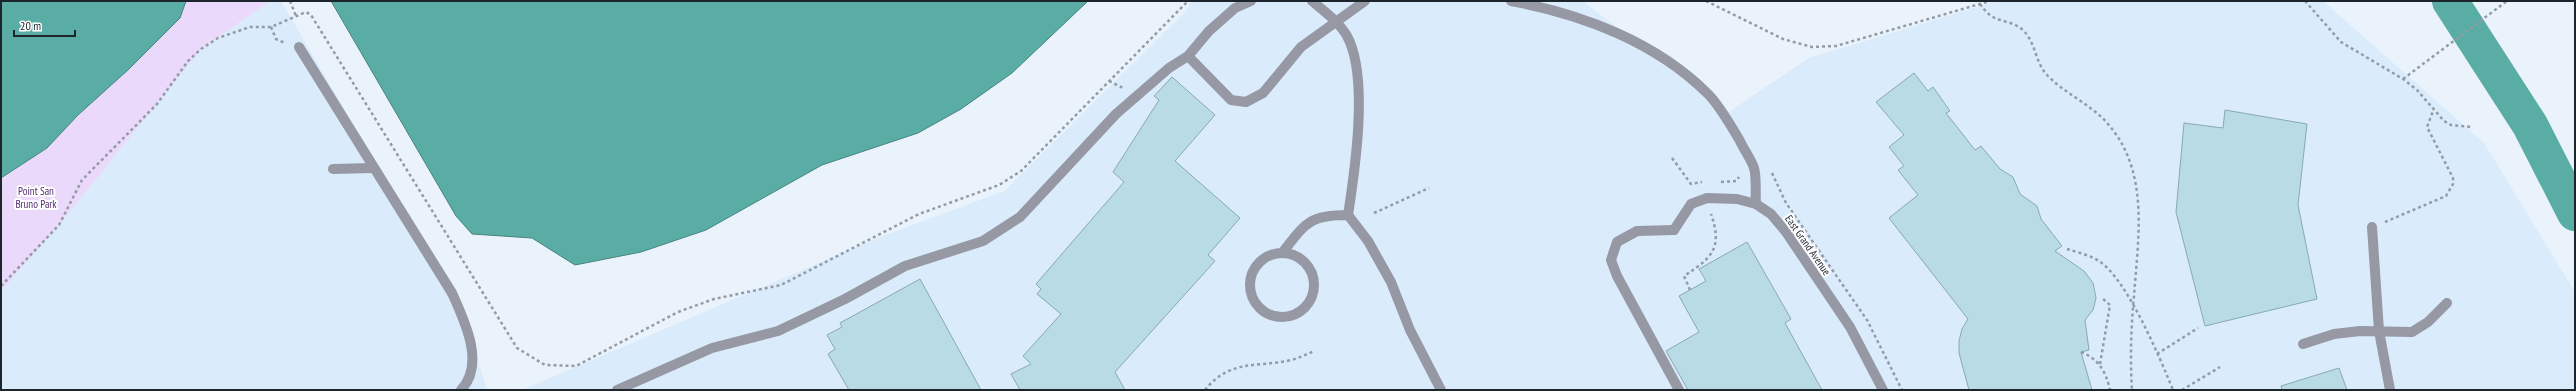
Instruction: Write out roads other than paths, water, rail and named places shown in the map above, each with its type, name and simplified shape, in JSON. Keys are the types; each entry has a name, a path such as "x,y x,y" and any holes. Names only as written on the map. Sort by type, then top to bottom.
{"street":[{"path":"617,390 712,348 778,331 845,299 905,266 983,241 1020,218 1116,114 1169,68 1188,56 1209,31 1235,8 1251,1"},
{"path":"1312,1 1335,21 1347,36 1355,59 1359,87 1353,182 1348,215 1368,241 1391,282 1410,330 1441,390"},
{"path":"1188,56 1231,100 1246,102 1263,94 1301,47 1335,21 1365,1"},
{"path":"1511,1 1552,8 1606,27 1684,73 1709,94 1735,132 1752,163 1756,204"},
{"path":"299,47 372,168 452,293 468,328 473,359 469,374 461,390"},
{"path":"333,169 372,168"},
{"name":"East Grand Avenue","path":"1679,390 1617,276 1611,260 1617,242 1637,231 1674,230 1691,204 1698,200 1707,198 1737,198 1756,204 1771,214 1786,232 1850,328 1883,390"},
{"path":"1282,252 1300,258 1306,264 1314,281 1313,290 1305,306 1298,312 1280,317 1262,309 1255,302 1250,283 1256,265 1272,254 1282,252 1306,222 1328,215 1348,215"},
{"path":"2372,227 2379,331 2390,390"},
{"path":"2303,344 2334,334 2379,331 2412,332 2428,322 2447,302"}],"waterway":[{"path":"2450,1 2530,125 2575,213"}],"park label":[{"name":"Point San Bruno Park","path":"36,197"}]}
